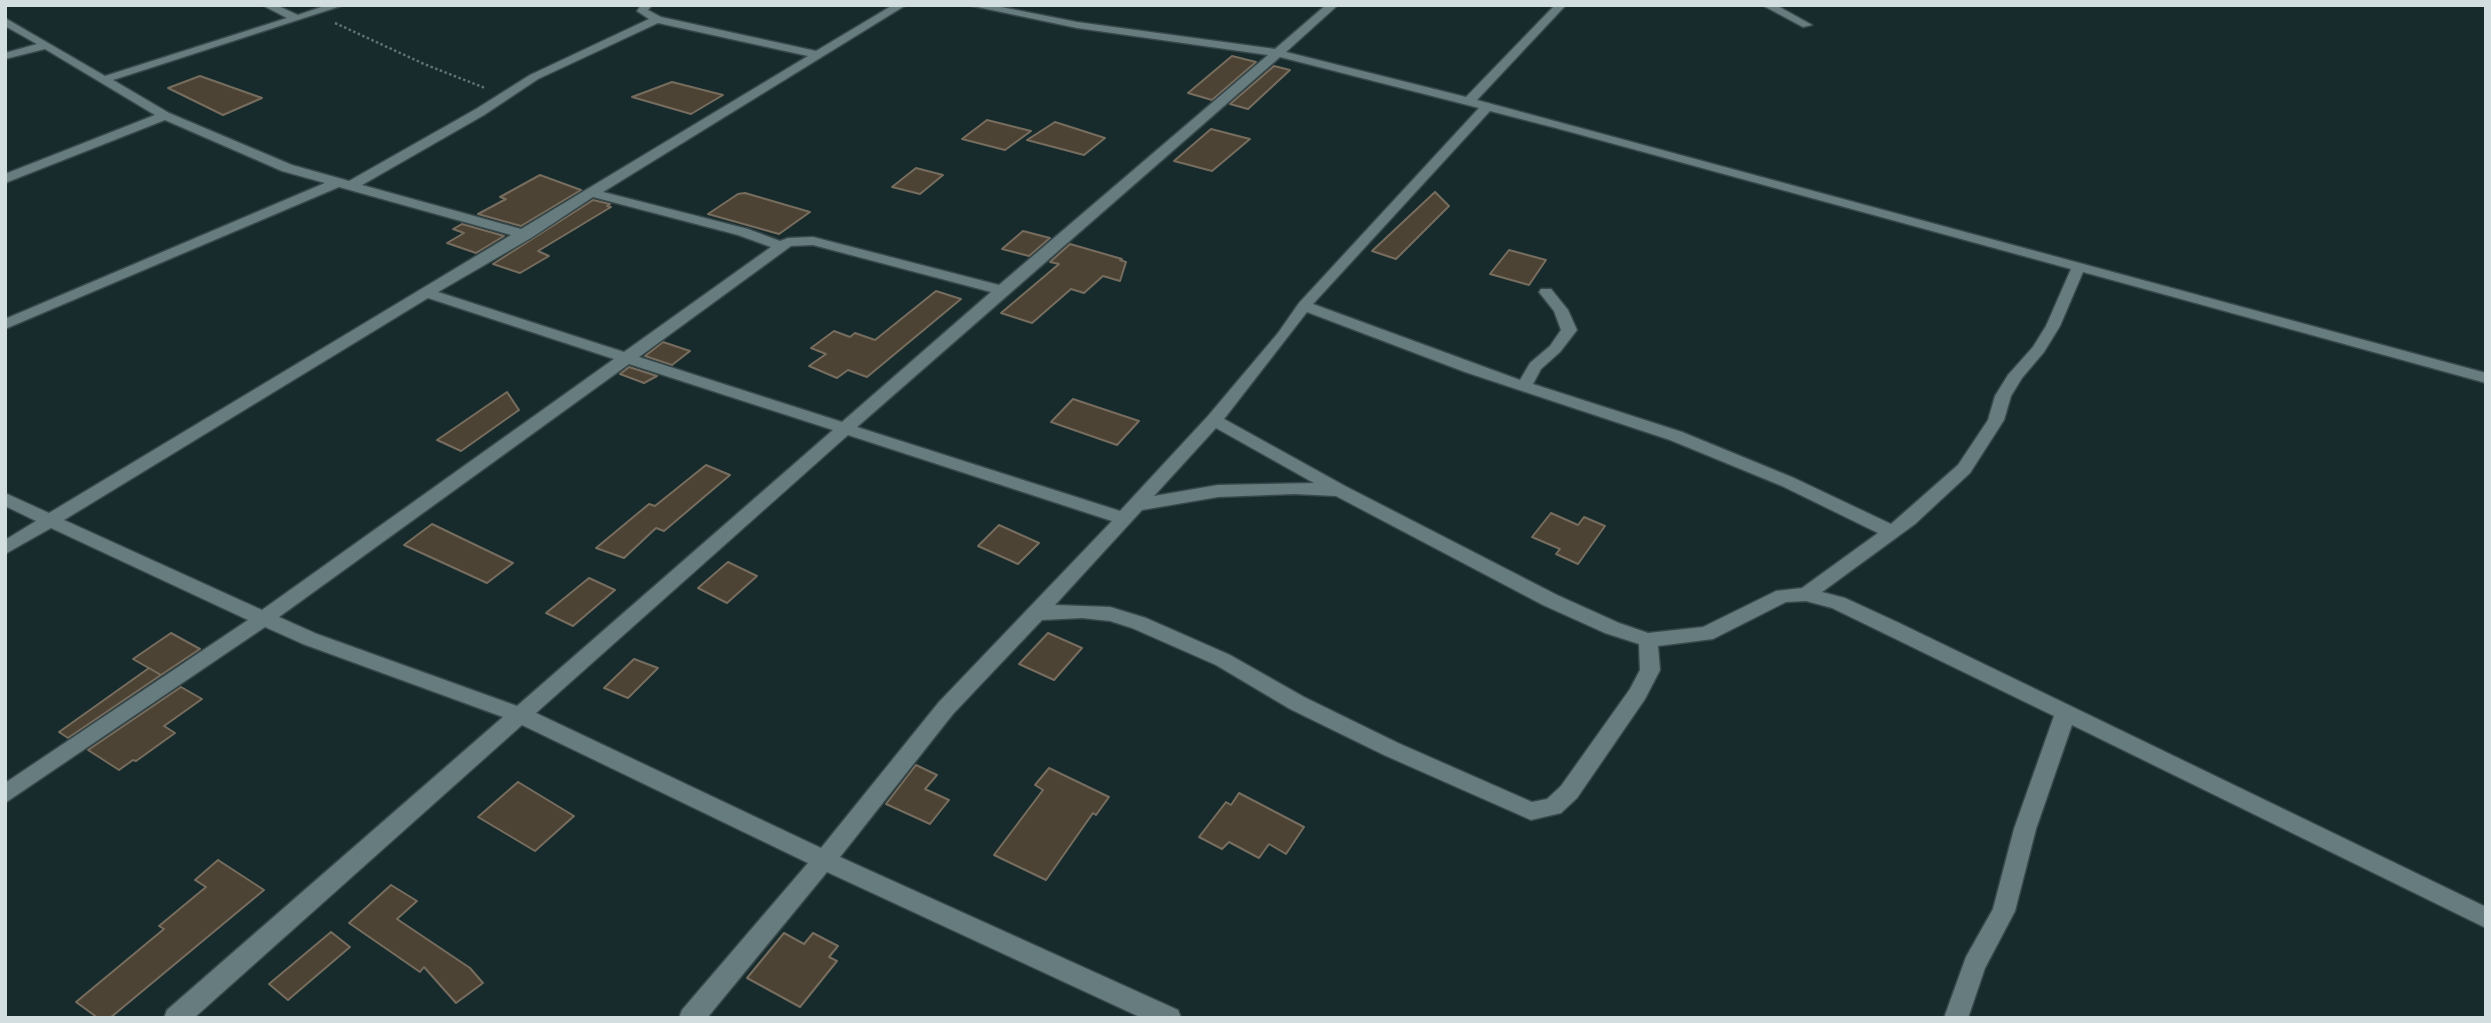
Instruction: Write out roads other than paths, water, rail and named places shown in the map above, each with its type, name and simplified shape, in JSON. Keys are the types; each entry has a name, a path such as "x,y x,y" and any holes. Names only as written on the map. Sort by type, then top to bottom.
{"street":[{"path":"267,5 296,18"},
{"path":"106,79 339,5"},
{"path":"647,5 642,11 657,19 817,55"},
{"path":"5,548 429,294 901,5"},
{"path":"973,5 1077,25 1278,53 1488,106 2486,378"},
{"path":"176,1018 1002,290 1333,5"},
{"path":"1469,101 1561,5"},
{"path":"1767,5 1807,25"},
{"path":"5,325 342,185 534,77 657,19"},
{"path":"5,21 166,116 287,168 526,234"},
{"path":"5,56 44,46"},
{"path":"691,1018 824,860 946,708 1214,420 1283,336 1304,306 1488,106"},
{"path":"5,179 166,116"},
{"path":"592,193 743,232 780,246"},
{"path":"5,793 264,618 780,246 800,240 813,241 1002,290"},
{"path":"1806,594 1891,532 1964,469 1996,420 2003,396 2016,375 2039,349 2053,326 2079,266"},
{"path":"1524,386 1535,366 1555,349 1569,330 1561,310 1546,292"},
{"path":"429,294 1123,518"},
{"path":"1304,306 1524,386 1676,436 1788,482 1891,532"},
{"path":"1214,420 1339,490 1550,600 1612,628 1648,640 1706,634 1783,596 1806,594 1838,603 2486,918"},
{"path":"1136,505 1242,490 1339,490"},
{"path":"5,499 264,618 408,676 520,715 824,860 1169,1018"},
{"path":"1037,613 1082,611 1110,614 1139,623 1223,660 1297,703 1379,743 1531,811 1553,807 1569,792 1638,694 1650,670 1648,640"},
{"path":"1956,1018 1974,965 2004,911 2025,829 2066,712"}]}
